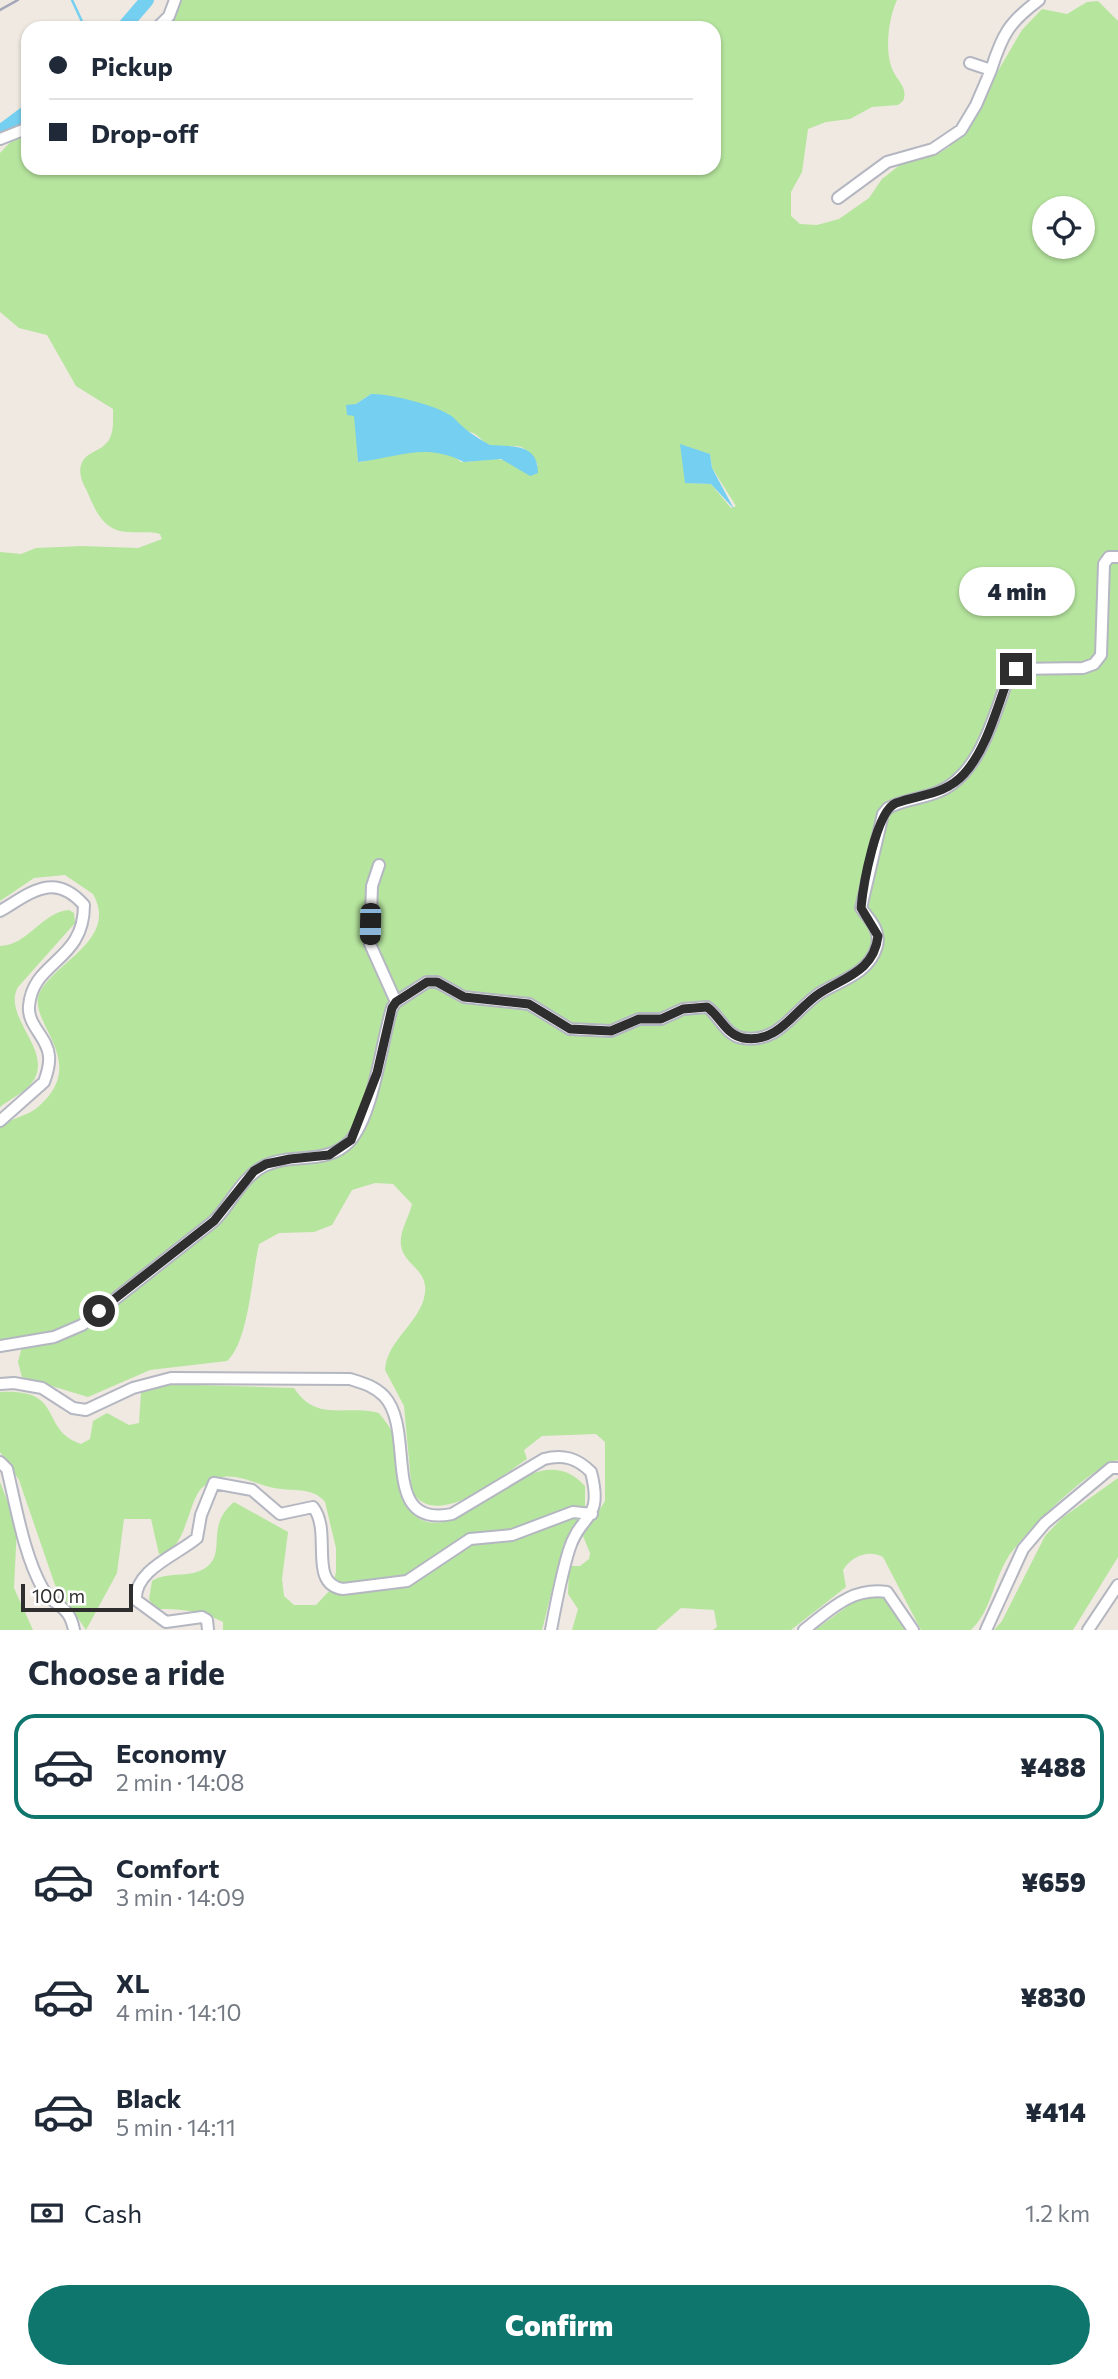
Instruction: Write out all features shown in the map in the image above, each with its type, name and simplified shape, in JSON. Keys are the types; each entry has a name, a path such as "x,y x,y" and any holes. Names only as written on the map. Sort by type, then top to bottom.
{"street":[{"path":"164,21 169,16 175,0"},
{"path":"838,198 887,162 933,149 961,130 976,106 1001,37 1017,16 1039,0"},
{"path":"970,63 991,70"},
{"path":"0,139 21,131"},
{"path":"0,1346 54,1337 82,1325 214,1221 230,1205 247,1178 266,1164 320,1157 341,1149 351,1140 360,1122 396,1002 427,982 437,982 464,997 529,1004 570,1029 611,1031 639,1019 661,1019 683,1009 707,1007 736,1036 745,1039 779,1030 819,994 849,979 862,969 877,947 876,929 861,908 883,814 888,808 939,792 966,772 981,747 1009,676 1016,669 1083,668 1094,664 1101,654 1104,564 1108,557 1118,557"},
{"path":"379,865 372,886 370,944 396,1002"},
{"path":"0,911 37,889 49,886 67,889 84,905 83,930 75,944 38,981 29,1005 30,1017 49,1053 44,1082 0,1121"},
{"path":"0,1384 15,1383 42,1388 73,1408 86,1409 133,1388 171,1378 350,1379 370,1385 392,1407 399,1424 407,1499 417,1511 438,1517 452,1514 529,1465 558,1455 572,1458 591,1472 597,1496 592,1514 570,1547 551,1630"},
{"path":"0,1462 7,1469 22,1530 43,1589 69,1612 74,1630"},
{"path":"986,1630 1023,1549 1045,1523 1111,1468 1118,1468"},
{"path":"208,1630 207,1620 202,1617 166,1622 136,1600 135,1591 143,1577 197,1538 201,1515 214,1483 252,1490 280,1514 313,1507 321,1517 324,1578 333,1587 343,1589 407,1581 470,1539 512,1535 573,1512 592,1514"},
{"path":"1088,1630 1118,1585"},
{"path":"804,1630 850,1595 880,1591 887,1592 913,1630"}],"green space":[{"path":"180,0 897,0 890,23 888,50 893,71 903,87 903,101 898,105 872,107 850,119 826,122 808,129 802,172 791,192 791,216 800,224 817,225 839,219 869,198 882,179 910,157 934,156 949,147 964,129 1022,30 1042,9 1067,14 1087,2 1098,1 1118,21 1118,1460 1106,1465 1074,1488 1027,1534 1007,1559 983,1614 971,1630 921,1630 883,1557 866,1554 851,1561 843,1570 846,1587 791,1630 713,1630 717,1627 714,1610 681,1608 656,1630 572,1630 578,1609 568,1594 569,1566 580,1566 589,1559 590,1553 583,1536 605,1501 605,1442 596,1434 542,1436 524,1450 527,1459 470,1496 437,1506 423,1502 412,1492 404,1406 385,1370 387,1359 397,1340 422,1304 425,1285 401,1246 403,1230 412,1204 393,1184 375,1183 352,1190 332,1225 314,1232 279,1233 259,1244 245,1323 234,1352 227,1361 150,1370 88,1397 22,1377 18,1362 22,1346 0,1344 0,1126 35,1110 53,1090 59,1073 58,1057 40,1014 38,1002 41,990 92,936 98,923 99,910 93,894 65,875 34,878 0,901 0,552 21,554 36,548 82,546 138,548 162,539 160,534 156,533 119,531 101,518 80,474 85,458 110,438 113,409 76,386 47,335 19,328 0,312 0,153 21,132 21,175 721,175 721,21 167,21","holes":["371,394 456,421 461,428 488,444 517,446 527,450 538,465 524,472 500,460 461,462 450,455 425,450 358,462 356,404","681,445 710,454 712,468 736,506 731,508 711,484 690,483"]},
{"path":"69,910 74,913 75,923 18,987 15,999 21,1023 38,1060 37,1072 28,1087 0,1107 0,946 18,941 51,916"},
{"path":"165,1384 294,1388 303,1399 322,1409 379,1413 393,1436 399,1487 405,1505 412,1513 431,1523 451,1520 518,1480 541,1471 564,1472 585,1486 585,1508 564,1543 542,1630 223,1630 223,1622 206,1615 155,1609 149,1599 152,1581 166,1576 189,1574 209,1565 216,1552 221,1519 234,1502 288,1532 282,1579 284,1596 294,1605 316,1605 332,1588 336,1572 336,1548 325,1502 310,1492 274,1488 245,1479 223,1477 200,1490 180,1538 168,1552 159,1554 151,1519 124,1519 117,1573 86,1630 55,1585 19,1480 0,1452 0,1392 21,1392 34,1396 43,1403 59,1429 81,1444 90,1439 93,1421 107,1413 129,1425 139,1423 141,1393"},
{"path":"1118,1478 1118,1557 1073,1630 994,1630 1002,1621 1045,1536 1062,1518"},
{"path":"0,1482 17,1526 14,1588 33,1630 0,1630"},
{"path":"863,1595 886,1598 913,1630 815,1630"}],"water":[{"path":"371,394 402,398 429,406 449,414 471,434 490,445 522,448 533,456 538,473 530,476 501,459 464,462 450,456 424,452 358,462 354,416 347,415 346,405 356,404"},
{"path":"680,444 710,454 712,468 734,509 711,484 685,483"}],"waterway":[{"path":"72,0 82,21"},
{"path":"129,21 147,0"},
{"path":"0,132 21,116"}],"railway":[{"path":"0,10 18,0"}],"route":[{"path":"99,1311 214,1221 230,1205 254,1171 266,1164 329,1155 351,1140 358,1129 377,1073 384,1033 392,1008 396,1002 427,982 437,982 464,997 529,1004 570,1029 611,1031 639,1019 661,1019 683,1009 707,1007 716,1013 727,1031 745,1039 786,1026 819,994 849,979 862,969 873,955 878,936 861,908 883,814 896,803 939,792 966,772 981,747 1009,676 1016,669"}]}
